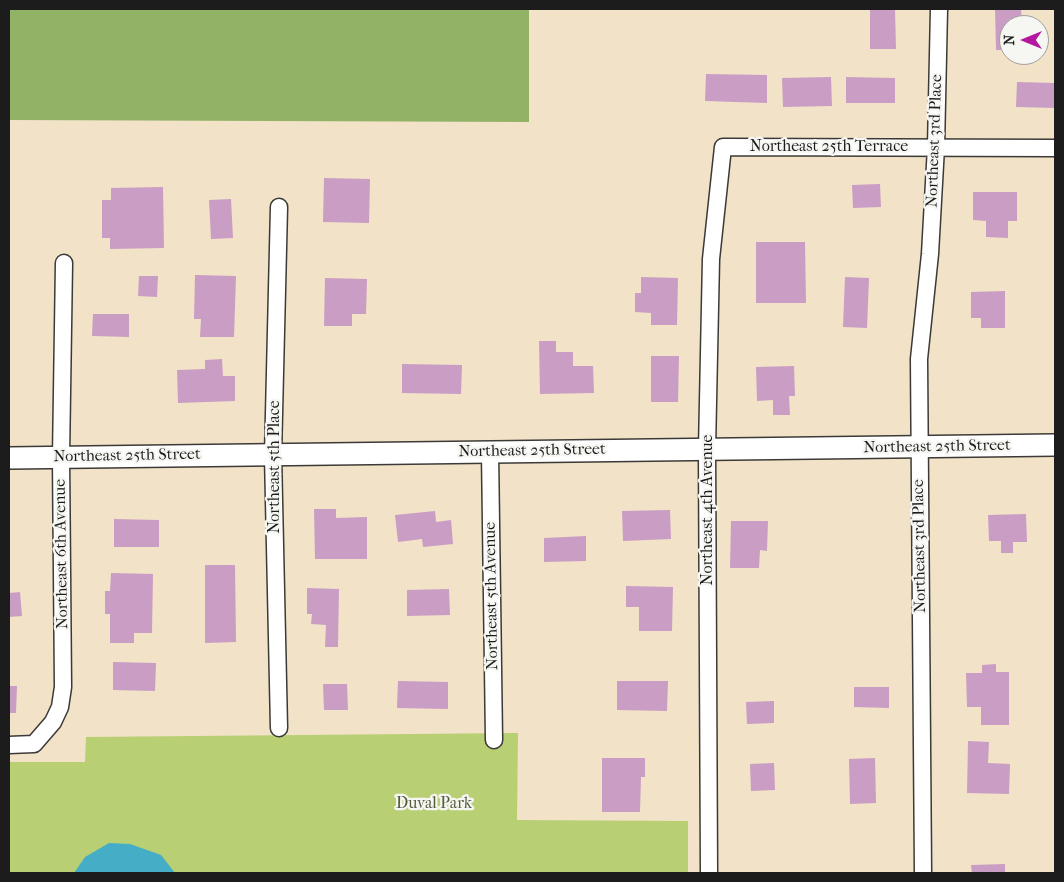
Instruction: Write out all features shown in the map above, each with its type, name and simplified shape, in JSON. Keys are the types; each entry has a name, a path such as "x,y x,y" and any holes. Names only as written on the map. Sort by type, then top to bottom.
{"street":[{"name":"Northeast 3rd Place","path":"923,873 919,359 930,254 936,146 938,9"},
{"name":"Northeast 25th Terrace","path":"723,146 1055,148"},
{"name":"Northeast 4th Avenue","path":"709,873 707,449 711,259 723,146"},
{"name":"Northeast 5th Place","path":"279,207 273,454 279,728"},
{"name":"Northeast 6th Avenue","path":"9,745 34,744 53,722 60,707 63,688 61,457 64,263"},
{"name":"Northeast 25th Street","path":"9,458 1055,445"},
{"name":"Northeast 5th Avenue","path":"490,452 494,740"}],"green space":[{"path":"9,9 529,9 529,122 9,120"},
{"name":"Duval Park","path":"518,733 517,820 688,821 688,873 9,873 9,762 85,762 86,737"}],"water":[{"path":"109,843 130,844 161,855 175,873 74,873 85,857"}],"building":[{"path":"870,9 895,9 896,49 870,49"},
{"path":"995,9 1021,9 1021,15 999,15 999,50 996,50"},
{"path":"706,74 767,75 767,103 705,101"},
{"path":"831,77 832,106 783,107 782,78"},
{"path":"846,77 895,78 895,103 846,103"},
{"path":"1017,82 1055,83 1055,108 1016,107"},
{"path":"324,178 370,179 369,223 323,222"},
{"path":"880,184 881,207 853,208 852,185"},
{"path":"163,187 164,248 110,249 110,238 102,238 102,200 111,200 111,188"},
{"path":"973,192 1017,192 1017,221 1008,221 1008,238 986,237 986,221 973,220"},
{"path":"231,199 233,238 211,239 209,200"},
{"path":"756,242 805,242 806,303 756,303"},
{"path":"195,275 236,276 234,337 200,337 201,319 194,319"},
{"path":"139,276 158,276 157,297 138,296"},
{"path":"641,277 678,278 677,325 651,325 651,313 635,312 635,293 641,293"},
{"path":"845,277 869,278 867,328 843,327"},
{"path":"325,278 367,279 366,314 352,314 352,326 324,326"},
{"path":"1005,291 1005,328 981,328 981,318 971,318 971,292"},
{"path":"93,314 129,314 129,337 92,336"},
{"path":"539,341 556,341 556,352 573,352 573,366 593,366 594,393 540,394"},
{"path":"651,356 679,356 678,402 651,402"},
{"path":"222,359 223,376 235,376 235,401 178,403 177,370 205,369 205,360"},
{"path":"402,364 462,365 461,394 402,393"},
{"path":"794,366 795,396 789,396 790,415 773,415 773,400 757,401 756,367"},
{"path":"314,509 336,509 336,518 367,517 367,559 315,559"},
{"path":"670,510 671,539 623,541 622,511"},
{"path":"435,511 436,522 451,520 453,544 423,547 422,539 398,542 395,515"},
{"path":"1026,514 1027,542 1013,542 1013,553 1001,553 1001,541 989,541 988,515"},
{"path":"114,519 159,520 159,547 114,547"},
{"path":"731,521 768,521 767,551 760,550 759,568 730,568"},
{"path":"586,536 586,561 544,562 544,538"},
{"path":"205,565 235,565 236,642 205,643"},
{"path":"111,573 153,574 152,633 134,633 134,643 110,643 110,614 105,614 105,591 110,591"},
{"path":"626,586 673,587 672,631 639,631 639,607 626,607"},
{"path":"307,588 339,589 338,647 325,647 326,625 311,624 312,614 307,614"},
{"path":"449,589 450,615 407,616 407,590"},
{"path":"20,592 22,616 9,617 9,593"},
{"path":"113,662 156,663 155,691 113,690"},
{"path":"996,664 996,672 1009,672 1009,725 981,725 981,707 967,707 966,673 982,673 982,665"},
{"path":"398,681 448,682 448,709 397,708"},
{"path":"617,681 668,681 667,711 617,710"},
{"path":"323,684 347,684 348,710 324,710"},
{"path":"9,686 17,686 16,713 9,713"},
{"path":"854,687 889,687 889,708 854,707"},
{"path":"774,701 774,723 747,724 746,702"},
{"path":"968,741 989,742 988,763 1010,764 1009,794 967,793"},
{"path":"602,758 645,758 645,777 641,777 640,812 602,812"},
{"path":"875,758 876,803 850,804 849,759"},
{"path":"774,763 775,790 751,791 750,764"},
{"path":"1005,864 1005,873 972,873 971,865"}]}
